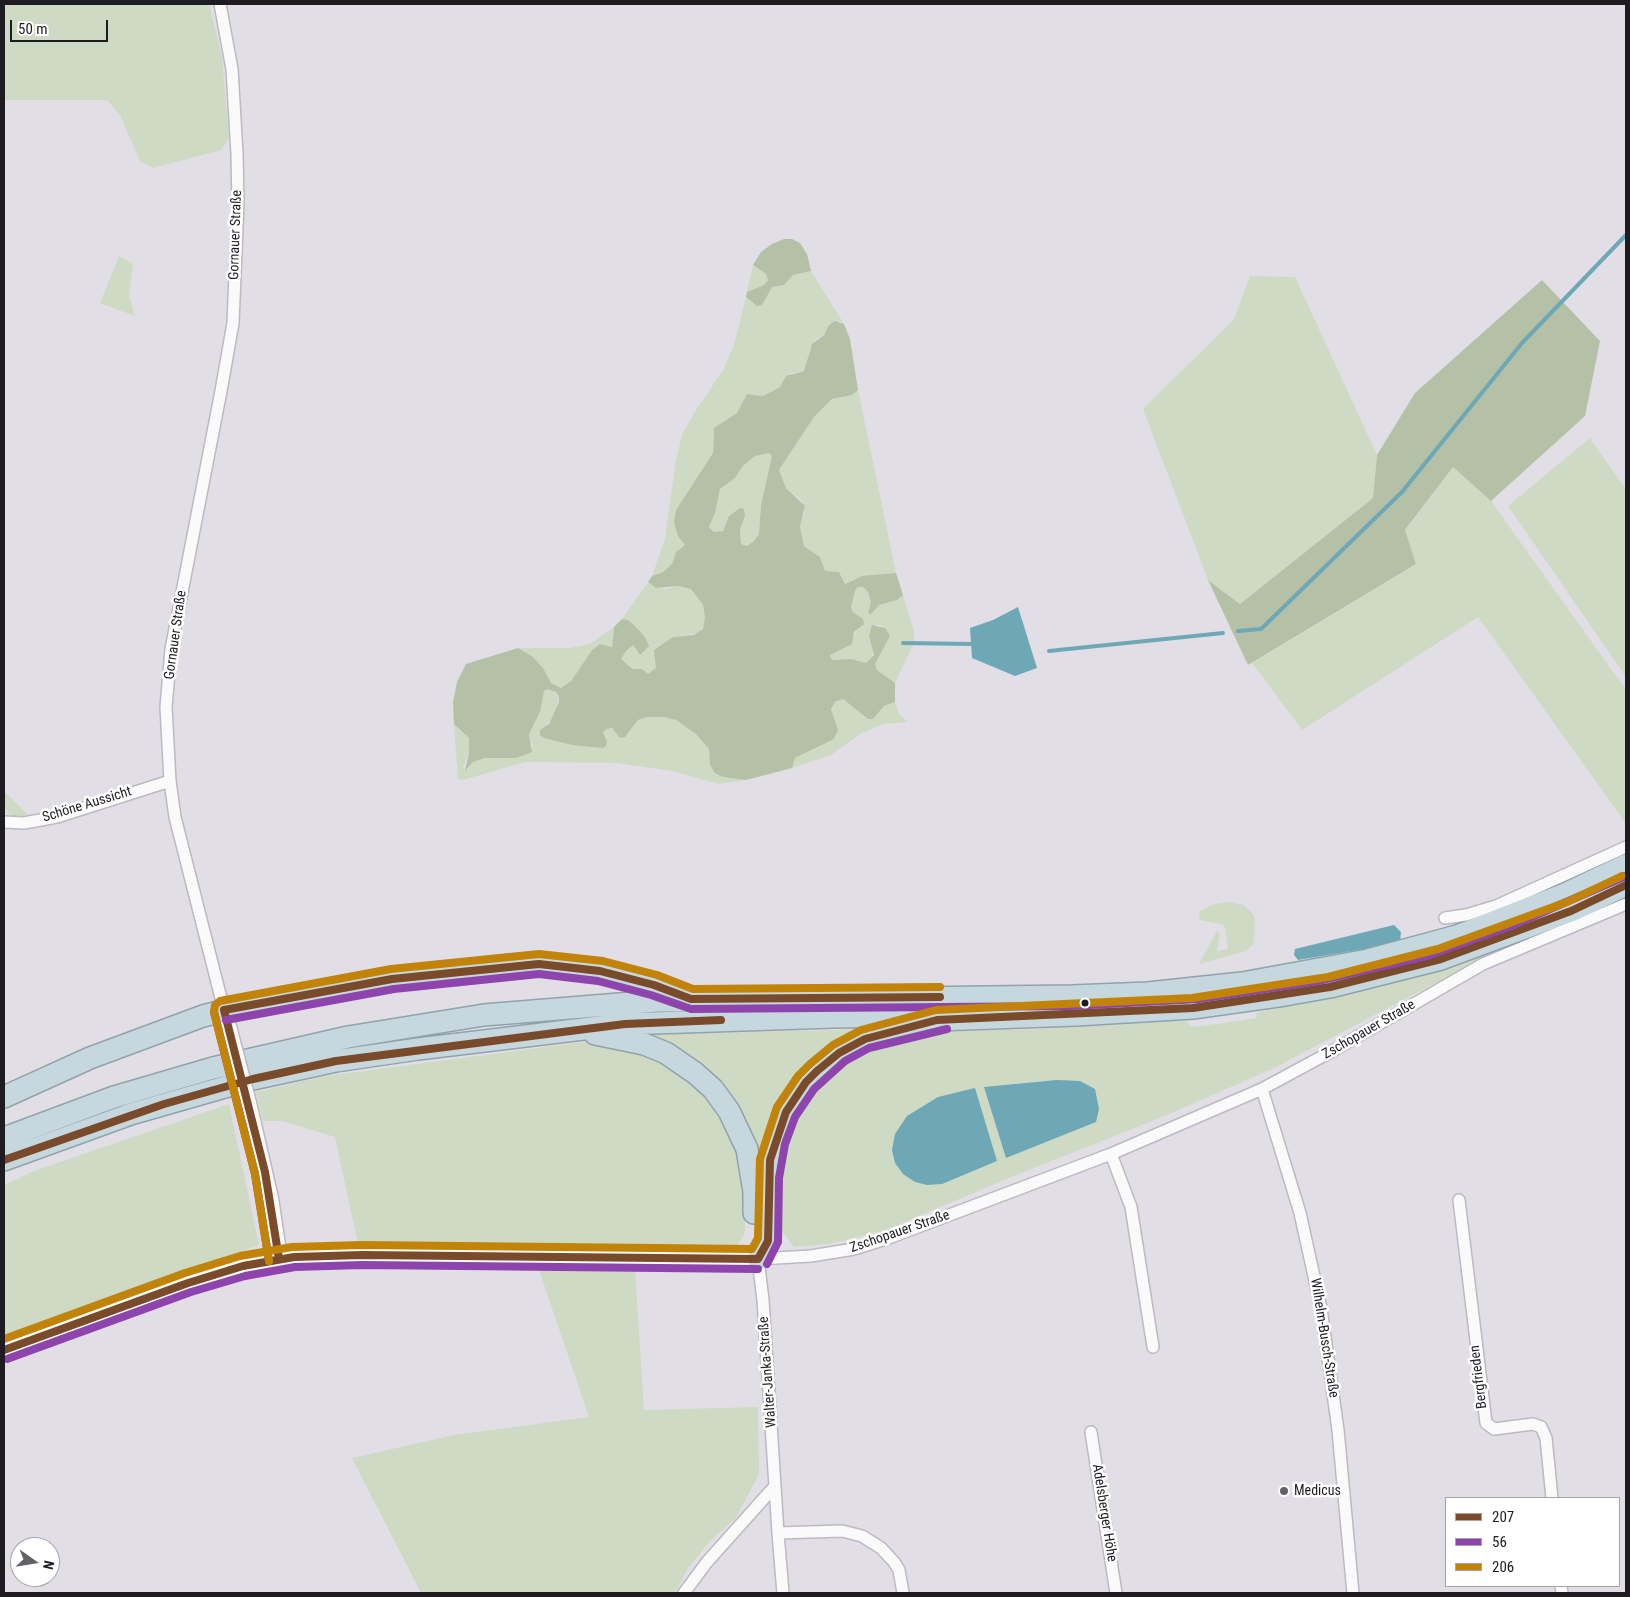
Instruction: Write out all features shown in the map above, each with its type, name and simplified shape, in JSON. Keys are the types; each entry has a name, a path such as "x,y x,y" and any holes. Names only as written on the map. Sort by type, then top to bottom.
{"highway":[{"path":"4,1138 139,1090 213,1068 314,1043 416,1024 518,1011 691,999 1072,996 1148,993 1242,984 1368,960 1457,936 1565,894 1626,866"},
{"path":"4,1160 131,1114 253,1079 336,1061 418,1049 626,1024 763,1018 903,1016 937,1020 1076,1015 1193,1008 1330,987 1397,971 1459,952 1571,911 1626,885"},
{"path":"4,1097 90,1058 224,1010 392,979 539,964 600,971 654,984 691,999"},
{"path":"758,1259 768,1241 768,1177 775,1141 786,1112 806,1082 828,1061 853,1044 877,1034 915,1027 937,1020"},
{"path":"580,1030 632,1041 666,1053 695,1073 722,1100 737,1126 750,1162 754,1192 753,1238 758,1259"}],"street":[{"name":"Gornauer Straße","path":"220,4 232,69 237,154 238,202 232,323 222,391 171,649 166,707 170,780 175,817 248,1103 270,1198 279,1259"},
{"name":"Schöne Aussicht","path":"4,822 24,823 57,817 170,780"},
{"path":"1445,918 1466,915 1496,906 1626,847"},
{"name":"Zschopauer Straße","path":"4,1350 188,1283 243,1266 279,1259 343,1255 758,1259 811,1256 854,1249 886,1240 1111,1154 1262,1089 1336,1050 1483,964 1626,904"},
{"name":"Wilhelm-Busch-Straße","path":"1262,1089 1300,1213 1321,1308 1338,1430 1354,1593"},
{"path":"1111,1154 1131,1208 1153,1346"},
{"name":"Bergfrieden","path":"1459,1200 1486,1423 1494,1429 1533,1424 1541,1426 1546,1438 1552,1497"},
{"name":"Walter-Janka-Straße","path":"758,1259 763,1300 783,1593"},
{"name":"Adelsberger Höhe","path":"1091,1432 1116,1593"},
{"path":"684,1593 707,1562 775,1486"},
{"path":"778,1533 842,1531 862,1536 881,1548 894,1562 899,1570 903,1593"}],"green space":[{"path":"4,4 209,4 222,57 229,138 221,150 153,168 140,161 120,115 107,100 4,100"},
{"path":"784,239 792,239 800,243 807,254 811,271 793,275 784,285 772,287 762,305 757,306 746,297 747,292 764,285 768,280 766,274 753,265 761,252 772,244"},
{"path":"119,256 133,264 129,295 135,316 100,303"},
{"path":"753,265 766,274 768,280 764,285 747,292"},
{"path":"811,271 844,324 839,321 829,325 824,335 817,338 809,350 808,361 804,371 791,373 780,387 763,396 747,394 738,413 720,424 713,433 713,453 676,510 685,545 676,552 672,564 663,572 652,576 665,539 676,460 682,435 694,413 723,370 734,345 746,297 753,303 766,295 772,287 784,285 792,275"},
{"path":"1250,276 1295,277 1377,455 1373,498 1240,604 1208,580 1143,409 1234,319"},
{"path":"1542,280 1600,341 1585,416 1491,501 1453,467 1405,530 1416,564 1248,665 1208,580 1240,604 1373,498 1377,455 1415,393"},
{"path":"835,321 844,324 850,339 858,390 852,395 832,399 814,417 779,470 786,488 805,506 800,527 804,546 820,557 825,571 839,572 845,584 862,576 896,573 903,595 897,600 879,605 871,614 868,613 871,602 868,592 863,587 858,587 855,591 851,607 853,612 863,619 864,624 854,632 852,644 830,655 832,660 851,659 866,663 874,655 869,636 872,625 885,628 890,636 875,664 877,670 895,683 895,702 884,706 873,719 868,719 843,699 835,702 831,709 838,730 834,739 795,758 792,768 746,780 723,777 715,773 710,765 709,749 696,734 676,720 664,717 647,717 638,720 625,737 620,738 612,728 606,729 603,733 607,741 606,746 603,748 572,745 544,738 540,735 540,730 549,724 559,702 559,696 556,692 547,689 544,691 540,712 529,734 532,752 516,758 485,758 473,762 465,771 469,753 469,738 454,724 453,702 457,682 466,664 518,648 533,657 543,668 551,683 561,688 571,681 592,650 600,644 612,647 614,627 622,619 628,620 636,627 645,637 649,646 640,655 633,645 621,659 633,669 642,669 648,674 656,668 654,650 673,637 694,635 703,629 705,617 703,605 691,589 678,586 656,588 648,582 652,576 663,572 672,564 676,552 685,545 678,536 674,523 676,510 713,453 714,428 737,413 747,394 763,396 780,387 786,376 804,371 812,344 824,335 829,325","holes":["769,453 772,456 761,505 759,534 754,541 747,546 741,544 740,529 745,516 744,509 740,508 729,516 723,531 714,532 709,527 715,513 720,489 735,478 743,466 755,456"]},
{"path":"858,390 896,573 855,579 845,584 839,572 825,571 820,557 804,546 800,527 805,511 802,501 786,488 779,470 814,417 832,399 852,395"},
{"path":"1590,438 1626,490 1626,677 1508,506"},
{"path":"769,453 773,456 761,505 759,534 747,546 741,544 740,529 745,516 729,516 723,531 714,532 709,527 715,513 720,489 735,478 743,466 755,456"},
{"path":"1453,467 1491,501 1626,690 1626,824 1478,617 1302,730 1252,663 1416,564 1405,531"},
{"path":"648,582 652,586 666,589 678,586 691,589 703,605 705,617 703,629 699,633 673,637 656,669 648,674 642,669 634,669 621,659 633,645 638,654 645,637 628,620 622,619"},
{"path":"858,587 863,587 868,592 871,602 868,613 879,605 897,600 903,595 914,631 914,643 895,683 877,670 875,664 888,640 885,628 877,624 869,636 874,648 871,660 866,663 851,659 831,660 830,654 848,646 863,619 853,612 851,607 855,591"},
{"path":"614,627 612,647 600,644 592,650 571,681 561,688 551,683 543,668 533,657 518,648 570,648 590,644"},
{"path":"547,689 556,692 559,696 556,711 546,727 603,733 606,729 612,728 625,737 638,720 647,717 664,717 676,720 696,734 709,749 710,765 723,777 746,780 719,784 672,771 617,763 525,762 463,780 458,779 454,724 469,738 469,753 463,768 467,770 473,762 485,758 516,758 533,748 529,734 540,712 544,691"},
{"path":"843,699 868,719 873,718 884,706 895,702 899,714 908,722 883,724 860,734 831,755 792,768 795,758 834,739 838,730 831,709 835,703"},
{"path":"4,791 29,815 15,817 8,813 5,808"},
{"path":"1230,902 1244,905 1254,915 1253,944 1246,951 1199,964 1217,931 1220,935 1217,951 1228,949 1225,927 1220,924 1200,920 1199,911 1214,904"},
{"path":"1486,951 1489,955 1276,1067 1167,1115 1004,1180 884,1231 829,1244 794,1247 776,1224 776,1192 785,1134 808,1091 857,1051 920,1032 1041,1029 1119,1020 1186,1021 1192,1027 1257,1018 1256,1013 1437,967"},
{"path":"869,1029 835,1046 763,1175 750,1135 639,1035"},
{"path":"583,1042 611,1044 660,1060 699,1089 712,1104 736,1147 745,1188 744,1235 738,1244 727,1249 358,1244 335,1137 282,1121 263,1121 256,1092 325,1076"},
{"path":"229,1104 259,1245 4,1339 4,1185 34,1171"},
{"path":"539,1270 635,1270 644,1410 758,1407 759,1474 736,1518 711,1540 688,1568 675,1593 421,1593 352,1458 454,1435 589,1417"}],"water":[{"path":"1018,607 1037,668 1015,676 972,658 970,628 993,620"},
{"path":"1394,925 1401,932 1400,943 1298,960 1294,955 1295,949"},
{"path":"1057,1080 1080,1081 1095,1089 1099,1109 1096,1122 1006,1158 984,1087"},
{"path":"975,1088 997,1161 942,1184 927,1185 915,1182 903,1174 895,1163 892,1150 895,1134 907,1116 938,1097"}],"waterway":[{"path":"1238,631 1261,629 1402,492 1522,343 1626,235"},
{"path":"1049,651 1223,633"},
{"path":"903,643 971,644"}],"transit line":[{"name":"206","path":"4,1339 185,1273 240,1256 292,1247 362,1245 752,1249 758,1238 760,1159 777,1107 798,1076 810,1064 833,1045 861,1030 936,1010 1192,998 1328,977 1438,949 1567,902 1622,876"},
{"name":"56","path":"226,1020 394,989 539,974 598,981 651,995 691,1009 1072,1006 1199,999 1318,981 1427,956 1511,926 1626,876"},
{"name":"207","path":"4,1350 188,1283 243,1266 294,1257 362,1255 758,1259 768,1241 770,1160 786,1112 806,1082 817,1071 839,1053 865,1039 937,1020 1193,1008 1330,987 1441,959 1571,911 1626,885"},
{"name":"206","path":"269,1261 255,1174 214,1012 215,1005 220,1001 391,969 539,954 603,961 657,975 693,989 940,987"},
{"name":"207","path":"279,1259 265,1172 224,1010 392,979 539,964 600,971 654,985 691,999 940,997"},
{"name":"56","path":"214,1012 255,1174 269,1261"},
{"name":"207","path":"4,1160 164,1104 253,1079 336,1061 625,1024 721,1020"},
{"name":"56","path":"767,1264 778,1242 779,1178 785,1144 795,1117 814,1089 845,1061 869,1048 947,1029"},
{"name":"56","path":"7,1359 191,1292 245,1276 295,1267 362,1265 758,1269"}],"place":[{"name":"Medicus","path":"1284,1491"}]}
